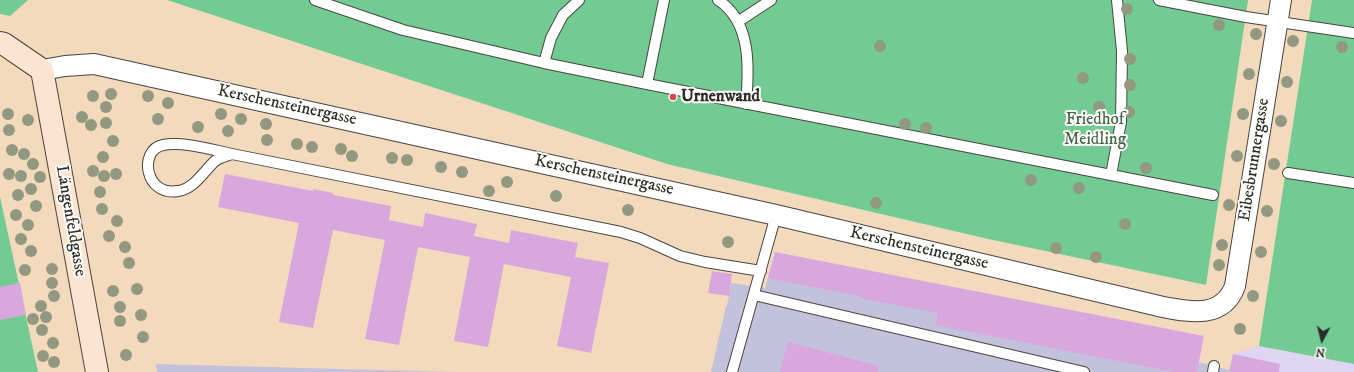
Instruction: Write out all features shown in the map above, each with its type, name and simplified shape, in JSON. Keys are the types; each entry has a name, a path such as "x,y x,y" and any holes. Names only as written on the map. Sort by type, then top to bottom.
{"street":[{"name":"Eibesbrunnergasse","path":"1212,309 1228,300 1235,286 1281,0"},
{"path":"0,44 4,44 42,70"},
{"name":"Kerschensteinergasse","path":"42,70 65,66 94,64 776,215 1185,312 1200,312 1212,309"},
{"name":"Längenfeldgasse","path":"42,70 97,372"}],"lane":[{"path":"315,0 403,30 544,63 1213,195"},
{"path":"544,63 550,38 563,15 578,0"},
{"path":"647,84 664,0"},
{"path":"718,0 723,3 739,21 746,43 749,76 746,104"},
{"path":"739,21 771,0"},
{"path":"1111,175 1121,122 1122,51 1117,0"},
{"path":"1159,0 1246,17 1354,33"},
{"path":"232,154 216,160 190,186 185,190 177,192 160,188 153,182 148,174 148,166 154,149 161,145 175,144 232,154 621,232 640,238 680,256 705,262 761,271"},
{"path":"1288,173 1354,183"},
{"path":"732,372 776,215"},
{"path":"754,295 1084,372"}],"shaded area":[{"path":"775,252 1229,370 1229,372 711,372 731,283 765,288"},
{"path":"1259,346 1354,364 1354,372 1229,372 1233,354"},
{"path":"156,364 455,372 157,372"}],"green space":[{"path":"0,0 28,0 10,16 0,14"},
{"name":"Friedhof Meidling","path":"167,0 1248,0 1206,285 984,238 667,164"},
{"path":"1312,0 1354,0 1354,364 1259,346"},
{"path":"0,197 38,372 0,372"}],"building":[{"path":"225,174 313,191 313,189 333,193 333,195 391,206 389,220 423,227 425,213 477,224 474,236 509,243 511,230 578,243 575,257 609,263 591,353 557,346 571,277 504,264 488,347 454,341 470,257 418,247 399,345 365,339 385,240 333,230 313,328 279,322 299,223 218,207"},
{"path":"775,252 1204,336 1197,372 1175,372 935,325 938,313 768,278"},
{"path":"712,271 732,274 729,296 708,293"},
{"path":"20,283 26,315 0,320 0,287"},
{"path":"788,342 879,366 878,372 780,372"},
{"path":"1233,354 1280,364 1279,372 1229,372"}],"place":[{"name":"Urnenwand","path":"673,97"}]}
